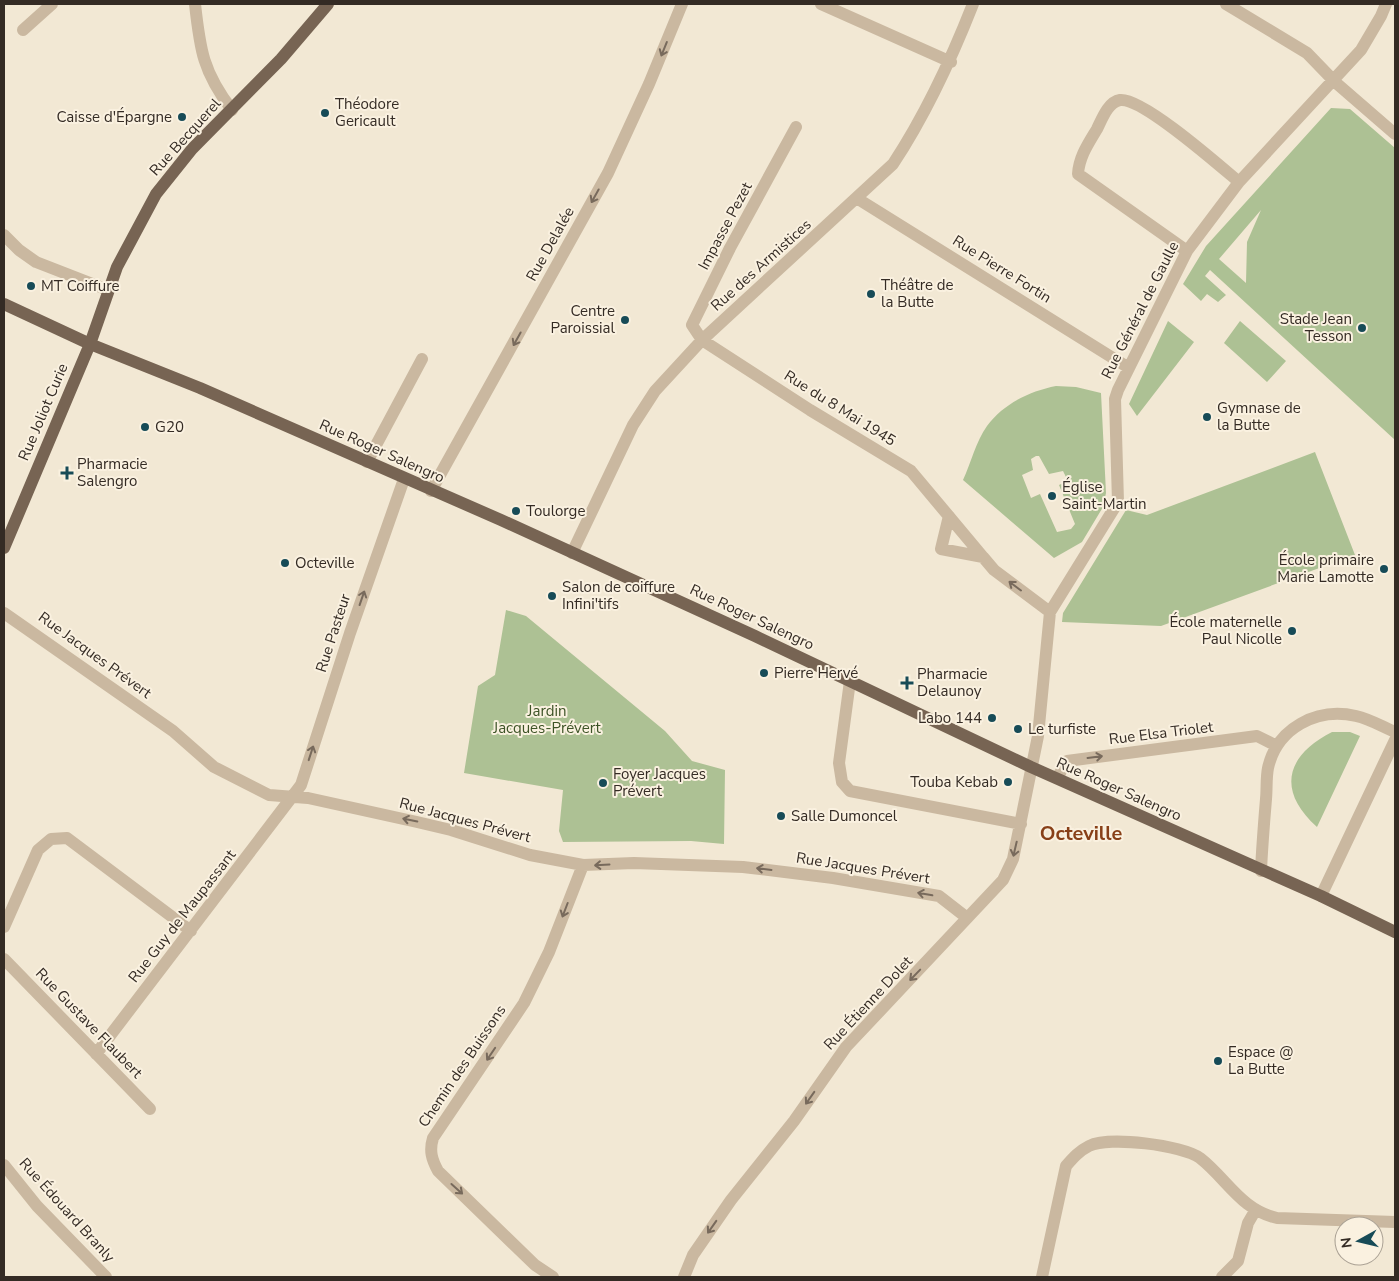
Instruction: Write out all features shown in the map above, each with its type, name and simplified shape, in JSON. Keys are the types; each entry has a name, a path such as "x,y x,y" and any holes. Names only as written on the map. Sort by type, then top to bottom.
{"main road":[{"name":"Rue Becquerel","path":"90,344 108,290 124,252 156,194 192,149 281,59 328,4"},
{"name":"Rue Roger Salengro","path":"4,304 90,344 200,388 572,553 1032,767 1261,871 1321,896 1395,932"},
{"name":"Rue Joliot Curie","path":"4,548 90,344"}],"street":[{"path":"23,30 52,4"},
{"path":"195,4 203,62 209,76 232,110"},
{"name":"Rue Delalée","path":"432,491 608,173 649,84 682,4"},
{"path":"821,4 951,62"},
{"name":"Rue des Armistices","path":"572,553 633,425 651,396 702,340 893,164 912,135 951,62 973,4"},
{"path":"1226,4 1307,53 1334,82 1395,134"},
{"name":"Rue Général de Gaulle","path":"1032,767 1038,736 1050,612 1118,502 1115,399 1129,368 1186,251 1239,182 1322,92 1334,82 1361,50 1386,4"},
{"path":"1186,251 1078,174 1079,160 1108,108 1119,100 1129,100 1174,128 1239,182"},
{"name":"Impasse Pezet","path":"702,340 692,325 730,248 796,127"},
{"name":"Rue Pierre Fortin","path":"858,198 1129,368"},
{"path":"6,237 36,262 108,290"},
{"name":"Rue du 8 Mai 1945","path":"702,340 805,407 911,471 994,570 1050,612"},
{"path":"367,462 422,359"},
{"name":"Rue Pasteur","path":"292,797 301,785 350,633 404,479"},
{"path":"949,516 941,549 983,556"},
{"name":"Rue Jacques Prévert","path":"4,612 173,731 214,767 269,795 292,797 434,826 530,855 583,865 634,863 743,867 833,878 938,896 966,917"},
{"path":"850,681 838,763 842,782 850,791 1021,824"},
{"path":"1261,871 1268,768 1277,746 1288,731 1301,723 1317,717 1336,715 1356,716 1395,732"},
{"name":"Rue Elsa Triolet","path":"1057,778 1067,761 1257,736 1277,746"},
{"path":"1321,896 1395,740"},
{"name":"Rue Étienne Dolet","path":"684,1277 693,1255 731,1200 794,1121 846,1047 931,959 966,917 1003,880 1013,859 1032,767"},
{"name":"Rue Guy de Maupassant","path":"96,1054 292,797"},
{"path":"4,927 38,850 51,839 67,838 191,931"},
{"name":"Chemin des Buissons","path":"553,1277 535,1265 438,1171 432,1159 431,1146 433,1138 524,1003 549,952 583,865"},
{"name":"Rue Gustave Flaubert","path":"4,960 150,1109"},
{"path":"1042,1277 1066,1166 1076,1154 1090,1146 1107,1142 1182,1149 1200,1158 1255,1211 1277,1218 1395,1222"},
{"name":"Rue Édouard Branly","path":"4,1165 37,1206 106,1277"},
{"path":"1222,1277 1238,1261 1248,1223 1255,1211"}],"green space":[{"path":"1331,108 1350,109 1395,148 1395,440 1210,270 1205,276 1226,295 1218,302 1207,294 1201,301 1183,284 1206,246","holes":["1261,210 1247,242 1246,283 1219,259"]},
{"path":"1168,321 1194,342 1137,416 1129,404"},
{"path":"1240,321 1286,361 1267,382 1224,343"},
{"path":"1056,386 1076,387 1101,393 1106,493 1103,507 1082,542 1054,558 963,480 980,438 993,418 1009,405 1027,395","holes":["1039,456 1049,474 1063,471 1068,481 1059,485 1075,524 1071,529 1057,532 1040,494 1031,498 1022,475 1033,470 1031,459"]},
{"path":"1315,452 1355,555 1161,626 1062,622 1063,613 1126,510 1147,515"},
{"name":"Jardin Jacques-Prévert","path":"506,610 526,616 665,731 692,761 725,770 724,844 691,841 563,842 559,831 563,790 464,773 478,686 495,675"},
{"path":"1332,732 1350,732 1360,736 1317,827 1304,814 1296,800 1292,787 1292,775 1296,763 1304,752 1316,741"}],"place":[{"name":"Théodore Gericault","path":"325,113"},
{"name":"Caisse d'Épargne","path":"182,117"},
{"name":"MT Coiffure","path":"31,286"},
{"name":"Théâtre de la Butte","path":"871,294"},
{"name":"Centre Paroissial","path":"625,320"},
{"name":"Stade Jean Tesson","path":"1362,328"},
{"name":"Gymnase de la Butte","path":"1207,417"},
{"name":"G20","path":"145,427"},
{"name":"Pharmacie Salengro","path":"67,473"},
{"name":"Église Saint-Martin","path":"1052,496"},
{"name":"Toulorge","path":"516,511"},
{"name":"Octeville","path":"285,563"},
{"name":"École primaire Marie Lamotte","path":"1384,569"},
{"name":"Salon de coiffure Infini'tifs","path":"552,596"},
{"name":"École maternelle Paul Nicolle","path":"1292,631"},
{"name":"Pierre Hervé","path":"764,673"},
{"name":"Pharmacie Delaunoy","path":"907,683"},
{"name":"Labo 144","path":"992,718"},
{"name":"Le turfiste","path":"1018,729"},
{"name":"Touba Kebab","path":"1008,782"},
{"name":"Foyer Jacques Prévert","path":"603,783"},
{"name":"Salle Dumoncel","path":"781,816"},
{"name":"Espace @ La Butte","path":"1218,1061"}],"district":[{"name":"Octeville","path":"1081,833"}]}
